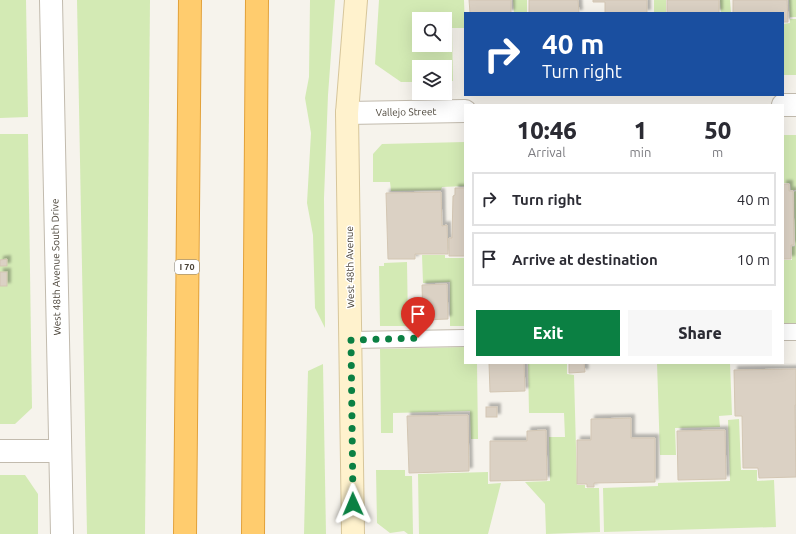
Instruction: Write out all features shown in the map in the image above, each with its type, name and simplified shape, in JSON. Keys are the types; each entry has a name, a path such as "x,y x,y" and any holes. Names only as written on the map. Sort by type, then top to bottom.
{"highway":[{"name":"I 70","path":"185,534 190,0"},
{"path":"253,534 257,0"}],"street":[{"name":"West 48th Avenue South Drive","path":"51,0 62,534"},
{"name":"West 48th Avenue","path":"353,534 347,113 356,0"},
{"path":"784,105 796,105"},
{"name":"Vallejo Street","path":"347,113 464,111"},
{"path":"0,451 60,451"}],"lane":[{"path":"784,332 796,332"},
{"path":"351,340 464,338"}],"green space":[{"path":"0,0 26,0 28,117 0,118"},
{"path":"77,0 150,0 145,534 87,534"},
{"path":"310,0 335,0 328,95 324,198 325,328 315,308 313,235 307,203 311,133 305,98 309,77"},
{"path":"379,0 464,0 464,28 452,28 453,81 452,60 412,60 412,82 401,82 375,64"},
{"path":"513,0 527,0 527,12 514,12"},
{"path":"654,0 666,0 666,12 654,12"},
{"path":"720,0 730,0 731,12 721,12"},
{"path":"789,0 796,0 796,17 790,17"},
{"path":"790,19 796,19 796,75 784,75 784,24 790,23"},
{"path":"0,134 28,134 32,408 15,424 0,424"},
{"path":"784,135 796,135 796,190 791,190 790,183 784,183"},
{"path":"464,142 464,186 442,187 441,190 391,191 390,182 373,182 373,154 382,144"},
{"path":"796,191 796,323 784,323 784,260 792,260 792,247 795,246 794,192"},
{"path":"422,255 445,255 445,258 464,258 464,326 450,326 450,282 423,283"},
{"path":"407,262 408,326 380,326 379,266 384,266 384,263"},
{"path":"464,347 464,364 477,364 478,439 471,439 470,411 393,413 393,433 381,433 380,349"},
{"path":"323,364 326,534 304,534 308,371"},
{"path":"528,364 567,364 567,374 574,375 577,485 585,485 585,488 599,488 600,532 546,534 545,504 525,482 550,481 549,437 565,437 564,413 529,413"},
{"path":"657,364 730,364 732,415 719,416 720,427 675,428 676,455 660,455"},
{"path":"739,419 741,470 757,470 757,481 774,480 776,527 604,532 603,488 658,486 658,483 730,481 728,420"},
{"path":"376,470 405,470 405,476 412,476 413,534 408,534 404,531 390,533 377,523"},
{"path":"488,472 488,484 501,483 488,534 419,534 418,474"},
{"path":"0,475 25,475 38,494 38,534 0,534"}],"building":[{"path":"469,0 511,0 511,12 470,12"},
{"path":"529,0 578,0 579,12 529,12"},
{"path":"593,0 647,0 647,12 605,12 605,2 593,2"},
{"path":"667,0 719,0 719,12 667,12"},
{"path":"733,0 787,0 788,22 784,22 784,12 733,12"},
{"path":"784,184 789,184 789,191 793,191 794,245 791,245 791,259 784,259"},
{"path":"455,188 464,188 464,256 449,256 449,238 452,238 453,196 455,195"},
{"path":"441,192 442,226 447,225 448,254 415,254 415,259 388,259 386,193"},
{"path":"7,259 7,266 0,266 0,260"},
{"path":"0,272 7,272 7,286 0,286"},
{"path":"447,284 448,319 423,320 422,285"},
{"path":"489,364 524,364 525,391 490,392"},
{"path":"569,364 584,364 585,372 569,373"},
{"path":"796,369 796,477 759,478 758,468 743,468 742,416 735,416 734,370"},
{"path":"486,407 497,407 497,417 486,417"},
{"path":"468,415 469,471 409,473 407,416"},
{"path":"631,418 631,438 655,438 655,482 594,483 594,487 587,487 587,484 577,484 577,440 591,440 591,419"},
{"path":"546,430 547,480 490,481 490,441 527,441 527,431"},
{"path":"725,430 726,479 678,480 677,431"}],"route":[{"path":"353,504 351,340 418,338"}]}
